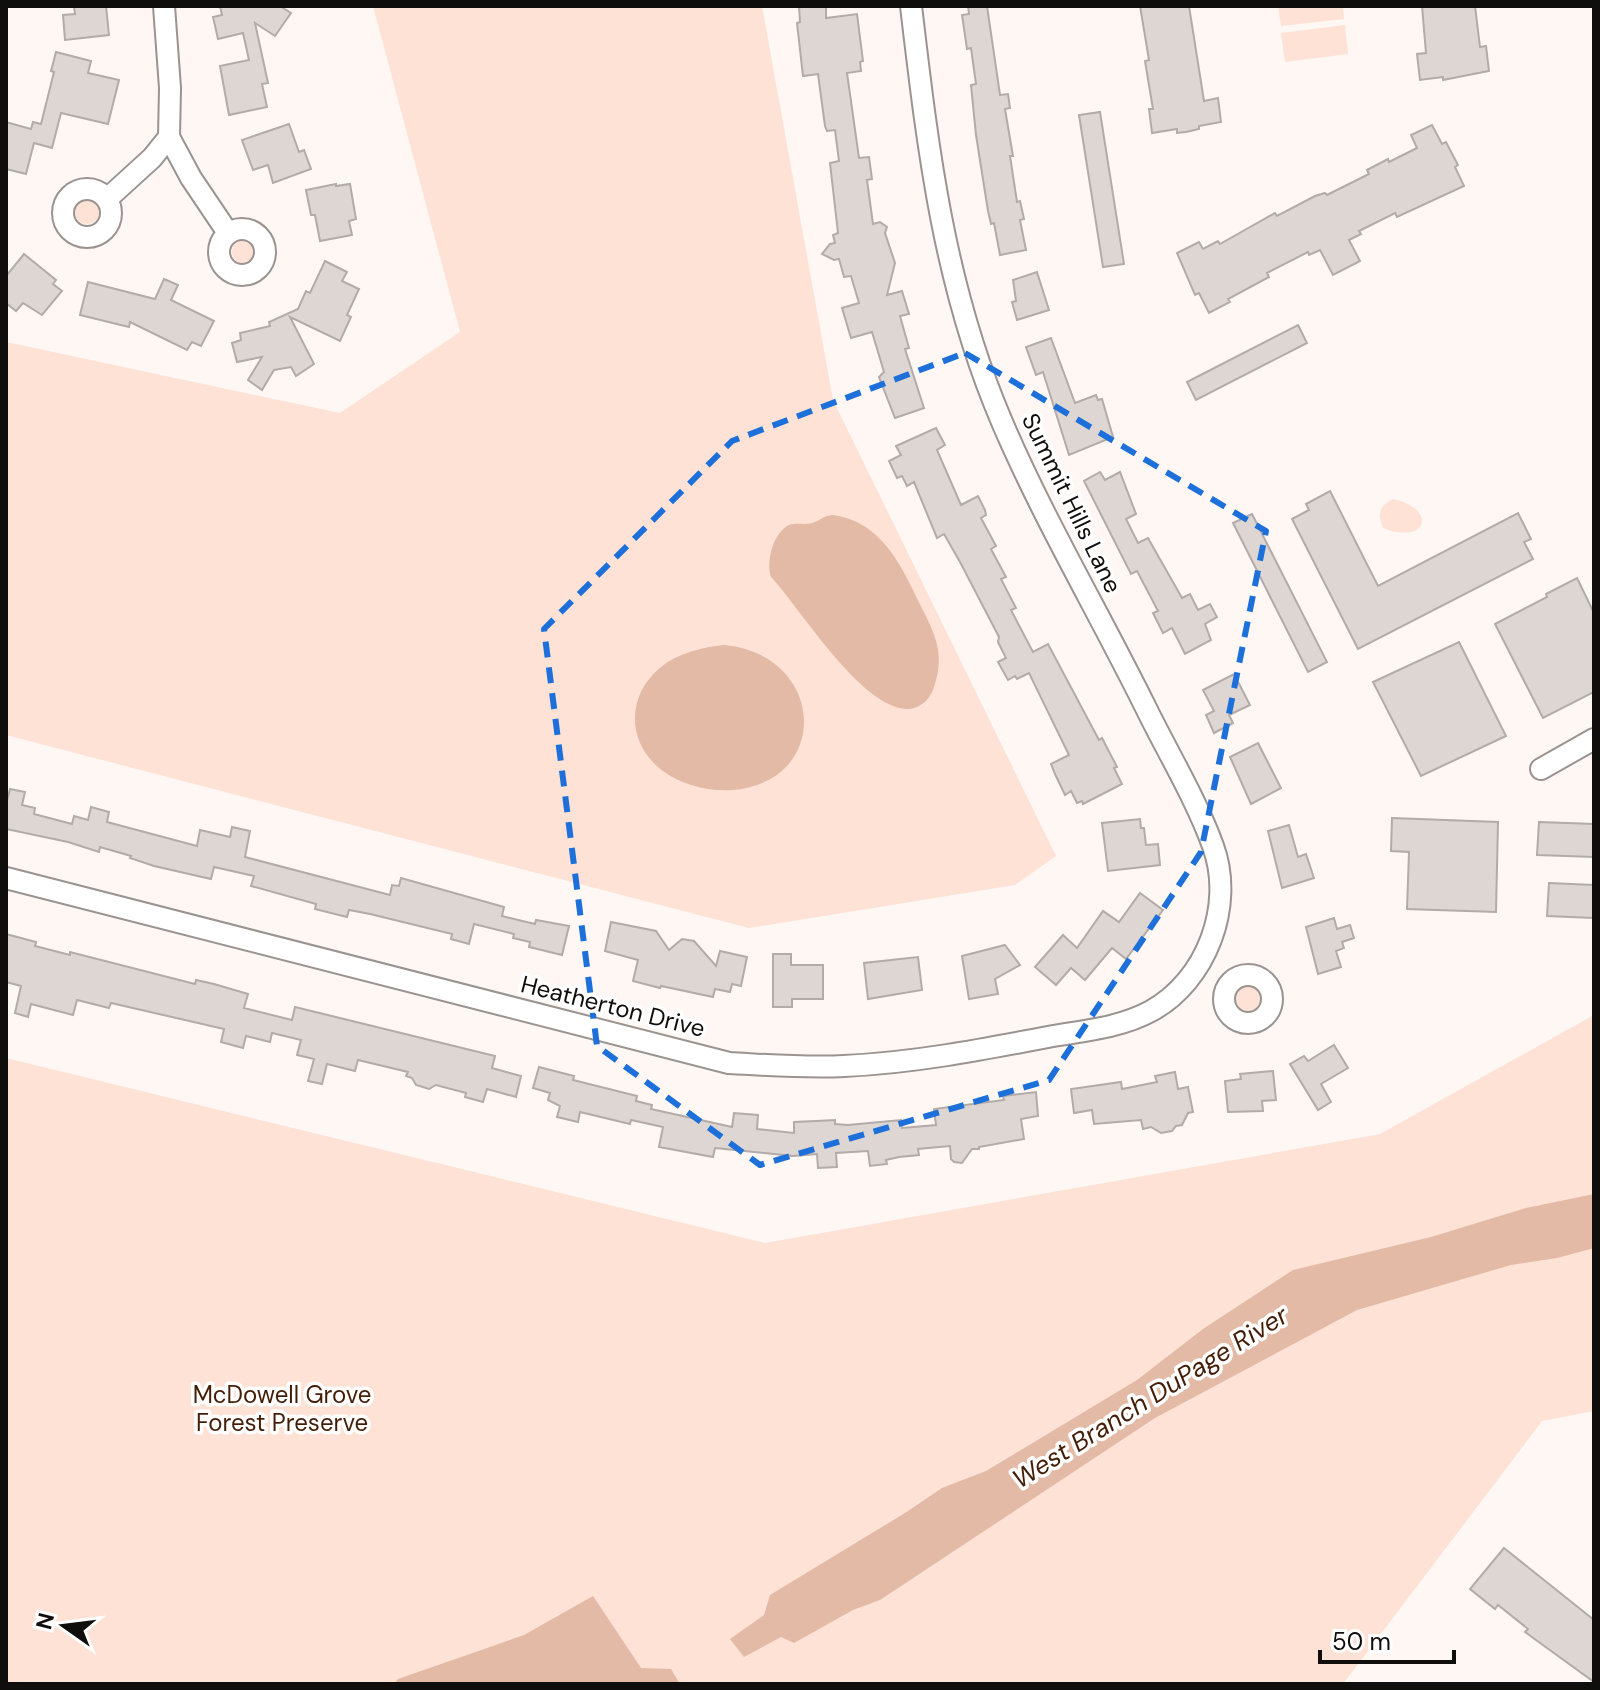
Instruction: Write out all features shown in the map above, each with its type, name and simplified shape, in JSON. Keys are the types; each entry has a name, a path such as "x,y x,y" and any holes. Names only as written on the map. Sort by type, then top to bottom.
{"street":[{"path":"164,6 170,88 169,137 191,178 228,233"},
{"name":"Summit Hills Lane","path":"911,6 936,199 963,314 986,381 1029,480 1214,848 1219,883 1217,918 1198,967"},
{"path":"107,199 152,158 169,137"},
{"path":"1541,769 1594,739"},
{"name":"Heatherton Drive","path":"6,878 729,1063 787,1067 846,1066 953,1055 1119,1024 1151,1011 1177,992 1198,967"},
{"path":"1198,967 1228,986"}],"highlighted area":[{"path":"965,353 1266,531 1201,852 1049,1080 760,1165 597,1046 544,629 732,441"}],"green space":[{"path":"373,6 762,6 833,400 1056,856 1015,885 749,928 6,735 6,342 340,413 460,332"},
{"path":"1278,6 1343,6 1344,19 1281,26"},
{"path":"1345,25 1348,54 1285,62 1281,33"},
{"path":"87,200 96,203 99,212 96,221 87,224 78,221 75,212 78,203"},
{"path":"244,240 253,243 256,252 253,261 244,264 235,261 232,252 235,243"},
{"path":"1393,499 1416,510 1422,524 1418,529 1398,532 1383,528 1380,511"},
{"path":"1247,986 1256,990 1260,999 1256,1008 1247,1012 1238,1008 1234,999 1238,990"},
{"name":"McDowell Grove Forest Preserve","path":"1594,1015 1594,1411 1542,1421 1343,1684 6,1684 6,1058 765,1243 1380,1134"}],"water":[{"path":"832,515 860,524 882,541 899,564 935,637 938,673 931,694 918,707 896,707 876,697 836,658 771,577 769,563 772,548 783,529"},
{"path":"724,645 757,653 782,670 798,692 804,718 801,743 788,765 765,782 733,790 705,789 687,784 663,771 642,748 635,720 641,692 661,667 691,652"},
{"name":"West Branch DuPage River","path":"1594,1194 1594,1248 1511,1265 1357,1310 1155,1418 880,1600 853,1610 794,1643 781,1637 744,1657 730,1639 764,1615 770,1595 942,1488 986,1471 1137,1380 1203,1329 1293,1270 1431,1237 1526,1208"},
{"path":"593,1596 641,1668 671,1669 680,1684 394,1684 398,1679 524,1635"}],"building":[{"path":"74,6 106,6 109,35 65,40 63,15 75,14"},
{"path":"220,6 280,6 291,13 275,36 255,23 268,83 262,84 267,107 229,115 220,66 249,60 243,33 218,39 213,17 222,15"},
{"path":"799,6 826,6 826,18 857,14 863,61 860,62 861,71 847,73 859,158 869,157 872,179 867,180 873,224 880,222 887,227 885,233 895,263 887,295 902,291 909,314 900,316 909,348 905,349 924,408 895,418 879,377 884,372 872,332 851,338 842,308 859,303 851,276 844,277 839,259 822,254 830,244 835,243 833,235 838,233 830,163 839,161 835,130 827,131 825,126 818,74 803,76 797,23 800,22"},
{"path":"968,6 987,6 1000,95 1008,94 1010,108 1005,109 1013,156 1010,156 1017,202 1020,201 1024,219 1020,220 1026,250 1000,255 994,223 991,224 988,211 976,135 971,85 976,84 962,15 969,14"},
{"path":"1140,6 1189,6 1204,101 1218,98 1221,122 1186,132 1177,133 1177,129 1152,133 1149,109 1153,109 1145,61 1149,60"},
{"path":"1422,6 1475,6 1480,47 1486,46 1489,71 1443,80 1443,77 1420,80 1417,54 1426,53"},
{"path":"56,52 91,61 88,73 119,80 108,124 61,113 52,148 34,143 26,174 6,169 6,122 31,129 33,122 41,124"},
{"path":"1100,112 1124,264 1103,267 1079,115"},
{"path":"289,124 299,152 304,150 311,169 273,183 268,165 253,170 242,140"},
{"path":"1432,125 1442,144 1446,142 1464,186 1359,231 1361,234 1349,240 1360,261 1333,275 1320,250 1309,255 1308,252 1267,273 1269,277 1209,313 1199,293 1195,295 1177,253 1199,242 1203,249 1218,241 1220,244 1275,213 1277,216 1315,196 1327,195 1369,174 1367,170 1417,148 1411,135"},
{"path":"350,184 356,219 349,221 352,235 320,241 306,190"},
{"path":"24,254 56,280 53,284 62,291 42,315 23,303 16,311 6,303 6,276"},
{"path":"325,261 347,272 342,281 359,289 340,341 290,317 314,364 296,376 291,367 274,370 262,390 248,380 262,357 237,362 232,343 241,340 240,333 270,326 269,322 298,309 306,291 310,293"},
{"path":"1037,272 1049,310 1017,320 1012,302 1016,301 1013,280"},
{"path":"164,279 178,285 171,300 214,321 201,346 192,342 187,350 130,322 129,327 80,315 88,282 155,299"},
{"path":"1298,325 1307,343 1196,400 1187,382"},
{"path":"1051,338 1075,403 1096,395 1098,400 1102,399 1113,437 1069,455 1043,372 1036,375 1026,347"},
{"path":"936,428 945,445 937,450 961,505 978,496 985,510 986,515 981,518 996,546 991,549 1006,577 1001,579 1016,608 1011,610 1033,652 1048,644 1099,740 1102,738 1117,767 1114,768 1122,784 1083,804 1082,801 1077,803 1071,791 1065,795 1055,774 1051,764 1069,755 1029,673 1008,680 998,662 1006,658 998,642 999,637 960,562 944,534 937,538 914,482 907,486 902,476 897,478 889,461 901,455 896,446"},
{"path":"1100,472 1105,480 1120,472 1136,514 1126,519 1138,543 1148,538 1182,598 1190,594 1198,610 1210,604 1217,617 1205,624 1211,640 1185,654 1172,628 1163,633 1153,613 1158,611 1137,571 1131,574 1084,481"},
{"path":"1330,491 1378,586 1518,513 1531,539 1524,542 1533,559 1358,649 1292,519 1309,510 1306,504"},
{"path":"1252,514 1327,662 1308,672 1233,523"},
{"path":"1577,578 1594,613 1594,692 1543,718 1495,624"},
{"path":"1459,642 1506,736 1421,776 1373,682"},
{"path":"1234,674 1250,705 1229,715 1233,723 1214,733 1206,715 1214,711 1203,690"},
{"path":"1258,743 1281,788 1251,804 1230,757"},
{"path":"10,789 25,792 22,805 35,808 34,814 72,824 74,816 88,820 91,807 109,812 107,822 197,846 200,830 230,837 232,827 250,831 245,857 390,895 392,885 399,886 401,878 504,907 502,916 535,924 536,920 569,926 562,955 529,947 530,942 513,938 514,934 474,924 469,944 451,939 452,934 370,914 349,910 347,917 315,909 316,904 251,886 254,876 214,867 211,879 154,866 100,847 99,852 6,829"},
{"path":"1392,818 1498,822 1496,912 1407,909 1409,852 1391,851"},
{"path":"1140,819 1146,845 1158,844 1160,865 1108,871 1102,823"},
{"path":"1539,822 1594,824 1594,857 1537,855"},
{"path":"1289,825 1298,857 1306,854 1314,878 1282,888 1268,831"},
{"path":"1549,883 1594,885 1594,918 1547,916"},
{"path":"1140,893 1163,910 1126,959 1112,948 1085,980 1071,968 1056,985 1035,967 1063,935 1077,948 1103,911 1119,922"},
{"path":"1334,918 1337,929 1350,925 1354,938 1342,942 1344,948 1336,951 1341,967 1318,974 1306,927"},
{"path":"611,922 656,931 669,950 682,939 694,941 716,966 720,951 747,957 741,986 732,984 730,992 715,989 713,997 633,981 638,960 605,951"},
{"path":"6,934 70,955 70,952 195,984 196,980 248,994 244,1008 292,1020 295,1007 495,1056 492,1068 521,1076 516,1097 487,1089 483,1102 465,1097 466,1093 436,1085 429,1089 416,1085 412,1078 406,1076 408,1072 358,1060 355,1071 327,1064 322,1084 308,1081 314,1059 297,1055 301,1040 272,1033 270,1042 246,1036 243,1048 221,1042 224,1029 111,1003 109,1008 77,1000 73,1015 31,1004 28,1017 15,1013 21,986 6,982"},
{"path":"1005,945 1020,965 995,979 998,994 969,999 962,956"},
{"path":"773,954 791,954 791,965 823,965 823,999 792,999 792,1007 773,1007"},
{"path":"918,957 922,990 868,999 864,963"},
{"path":"1334,1045 1348,1068 1321,1084 1331,1102 1318,1110 1290,1064 1304,1056 1308,1061"},
{"path":"539,1067 574,1076 573,1080 637,1096 636,1101 652,1105 651,1109 732,1127 734,1113 758,1115 757,1129 794,1133 794,1122 835,1120 835,1124 848,1125 901,1120 902,1128 936,1125 934,1109 1004,1100 1003,1096 1036,1092 1038,1116 1021,1119 1024,1139 972,1149 962,1163 951,1159 950,1146 918,1149 919,1155 899,1157 886,1160 887,1164 870,1166 868,1151 836,1153 837,1167 818,1168 817,1154 793,1156 715,1148 713,1157 659,1147 663,1127 631,1120 630,1124 580,1112 578,1122 557,1117 560,1106 548,1100 550,1093 533,1088"},
{"path":"1273,1071 1276,1100 1262,1101 1263,1111 1228,1112 1225,1081 1241,1079 1240,1074"},
{"path":"1175,1072 1178,1089 1188,1087 1193,1112 1188,1113 1182,1125 1172,1131 1161,1133 1151,1127 1143,1129 1141,1120 1094,1124 1092,1110 1074,1113 1071,1089 1121,1082 1122,1089 1157,1082 1155,1076"},
{"path":"1504,1548 1594,1620 1594,1682 1525,1632 1528,1629 1498,1605 1495,1609 1470,1589"}]}
